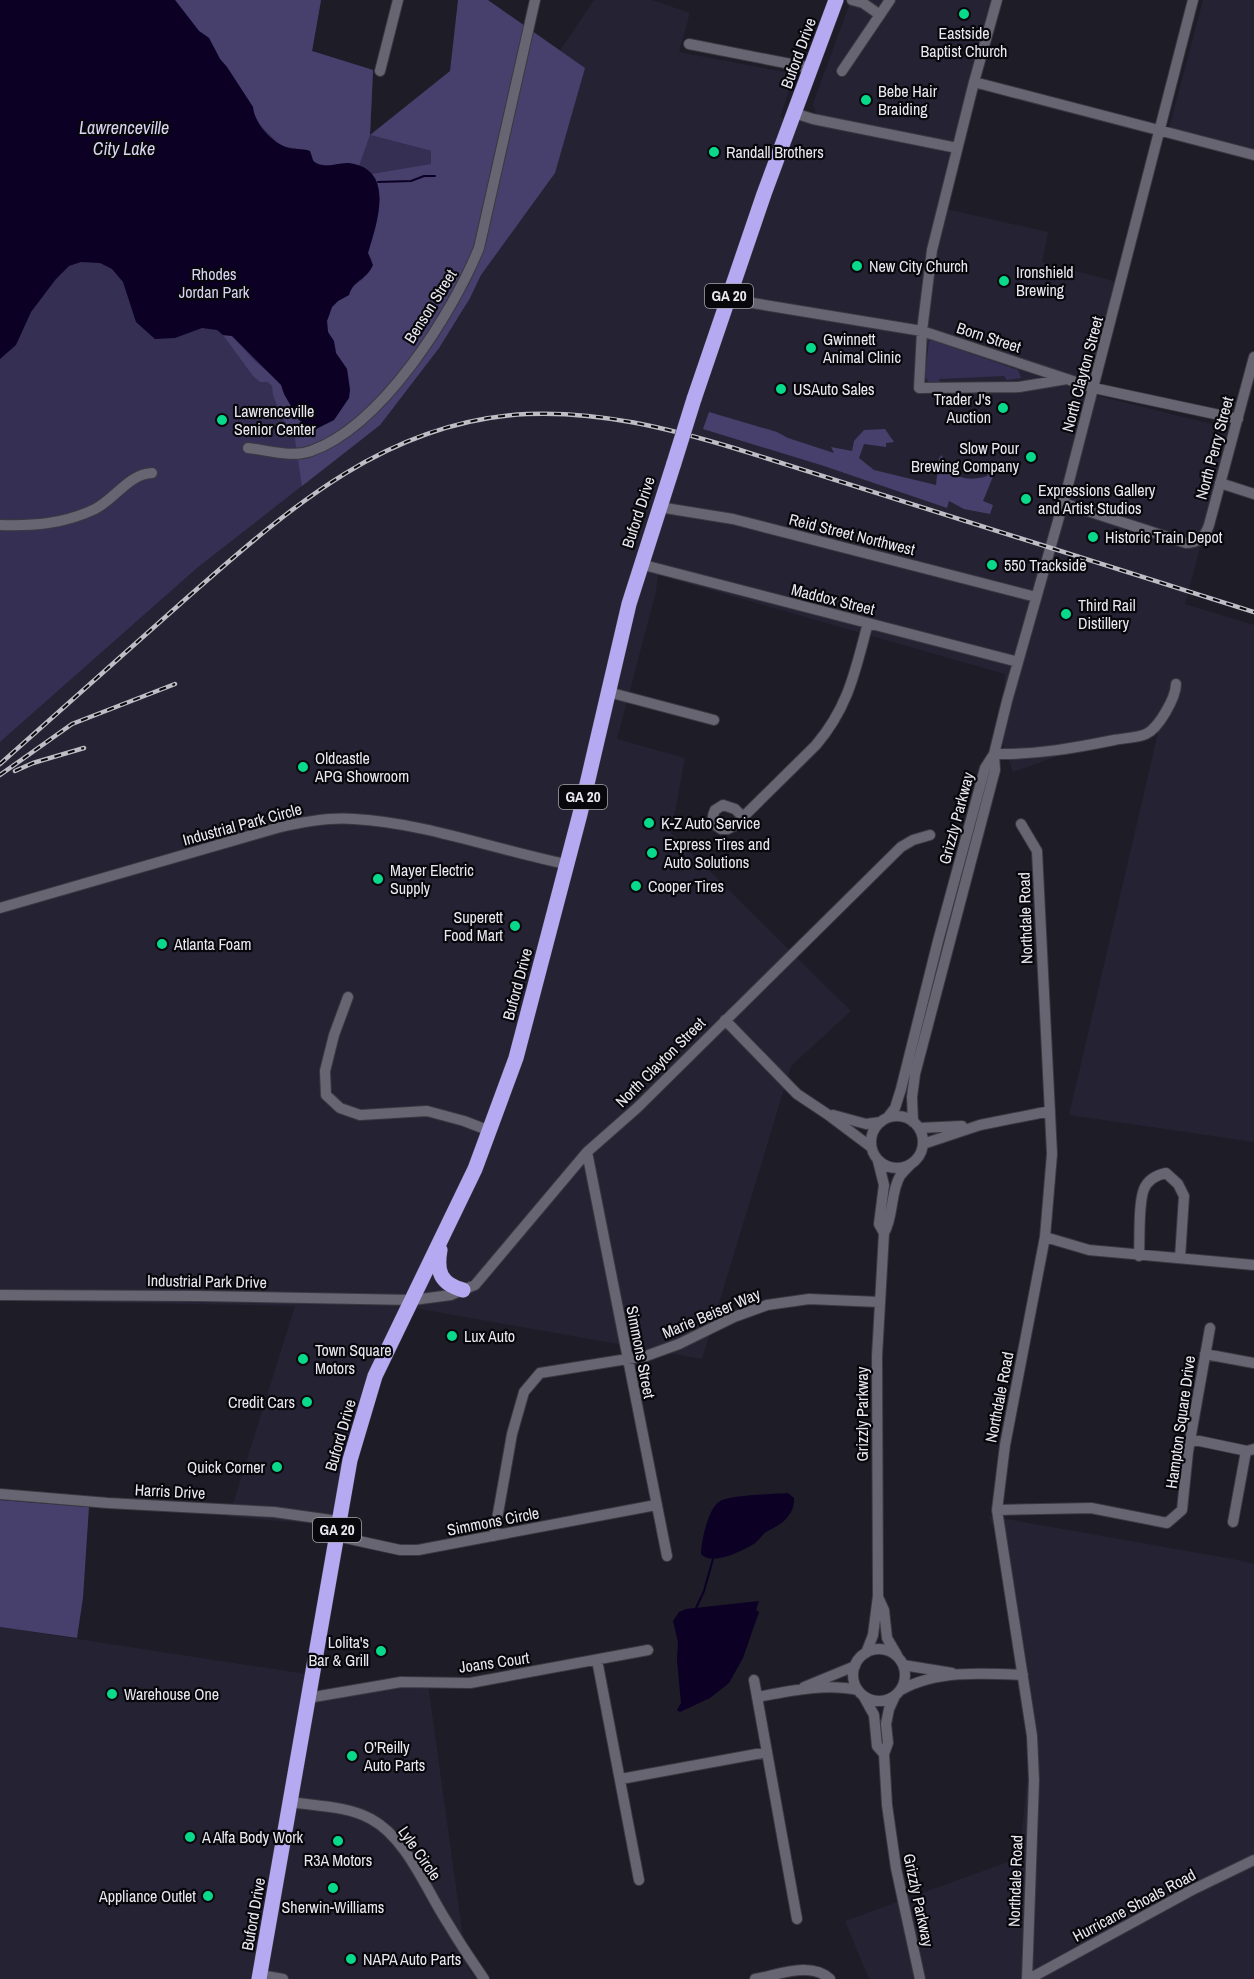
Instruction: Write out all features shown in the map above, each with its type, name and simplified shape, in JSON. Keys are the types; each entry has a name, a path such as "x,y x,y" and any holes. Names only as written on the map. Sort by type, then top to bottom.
{"highway":[{"name":"Buford Drive","path":"260,1977 350,1460 375,1376 413,1300 490,1131 526,1025 640,564 764,194 836,0"},
{"path":"442,1236 437,1262 441,1275 452,1287 463,1290"}],"street":[{"path":"380,71 398,0"},
{"name":"Benson Street","path":"248,447 285,453 303,453 332,441 366,416 391,390 450,309 479,248 535,0"},
{"path":"852,0 863,3 880,15"},
{"path":"842,71 890,0"},
{"path":"998,0 974,82 932,250 922,331 919,388 1019,387 1067,379"},
{"name":"North Clayton Street","path":"994,754 1035,597 1094,388 1193,0"},
{"path":"688,44 811,68"},
{"path":"974,82 1254,155"},
{"path":"794,113 813,119 957,148"},
{"name":"Born Street","path":"728,299 922,331 1094,388 1238,419"},
{"name":"North Perry Street","path":"1063,503 1186,543 1197,541 1207,531 1254,357"},
{"path":"0,525 43,525 82,514 107,502 142,474 152,472"},
{"path":"1220,483 1254,494"},
{"name":"Reid Street Northwest","path":"659,507 734,519 1035,597"},
{"name":"Maddox Street","path":"640,564 1018,662"},
{"path":"743,817 816,745 835,722 847,697 868,623"},
{"path":"994,754 1051,750 1147,734 1160,721 1176,692 1176,684"},
{"path":"608,692 714,720"},
{"name":"Grizzly Parkway","path":"885,1120 895,1108 901,1089 985,768 994,754"},
{"name":"Grizzly Parkway","path":"916,1125 912,1097 915,1074 994,770 994,754"},
{"name":"Industrial Park Circle","path":"0,908 277,828 321,820 354,819 395,823 566,864"},
{"name":"Northdale Road","path":"1021,824 1037,851 1052,1154 1046,1237 1005,1445 997,1510 1030,1715 1034,1780 1028,1979"},
{"name":"North Clayton Street","path":"413,1300 451,1295 475,1285 587,1152 637,1108 901,847 913,840 930,835"},
{"path":"348,997 324,1071 326,1095 340,1108 360,1115 427,1112 464,1121 490,1131"},
{"path":"725,1020 796,1094 871,1146 878,1161 894,1168 910,1165 917,1159 923,1144 916,1125"},
{"path":"923,1144 981,1125 1050,1111"},
{"path":"827,1114 866,1124 897,1116 916,1125 981,1125"},
{"path":"871,1146 872,1133 885,1120"},
{"name":"Simmons Street","path":"587,1152 667,1556"},
{"name":"Grizzly Parkway","path":"878,1161 884,1185 879,1224 884,1233"},
{"name":"Grizzly Parkway","path":"866,1653 873,1635 878,1596 876,1414 879,1302 884,1233 890,1224 895,1189 900,1177 910,1165"},
{"path":"1139,1256 1144,1188 1155,1176 1166,1173 1178,1184 1184,1196 1180,1258"},
{"path":"1046,1237 1089,1250 1254,1265"},
{"name":"Industrial Park Drive","path":"0,1294 413,1300"},
{"name":"Marie Beiser Way","path":"494,1536 512,1434 524,1392 540,1374 646,1356 767,1305 809,1299 879,1302"},
{"name":"Hampton Square Drive","path":"997,1510 1091,1508 1167,1522 1182,1510 1190,1439 1210,1328"},
{"path":"1205,1354 1254,1363"},
{"path":"1190,1439 1250,1450 1233,1522"},
{"name":"Harris Drive","path":"0,1494 108,1503 274,1512 337,1529"},
{"name":"Simmons Circle","path":"337,1529 400,1550 418,1550 656,1506"},
{"name":"Grizzly Parkway","path":"878,1596 884,1610 887,1638 901,1661"},
{"path":"861,1693 853,1674 855,1666 866,1653 874,1650 883,1649 901,1661 958,1674"},
{"name":"Joans Court","path":"308,1698 401,1682 470,1683 648,1650"},
{"path":"597,1660 639,1880"},
{"path":"898,1693 905,1682 901,1661"},
{"path":"798,1689 855,1666"},
{"path":"756,1697 798,1689 843,1687 879,1701 915,1682 958,1674 1023,1674"},
{"path":"754,1680 797,1919"},
{"name":"Grizzly Parkway","path":"861,1693 874,1715 877,1746 884,1754"},
{"name":"Grizzly Parkway","path":"898,1693 886,1722 888,1743 884,1754 894,1853 921,1977"},
{"path":"621,1779 767,1752"},
{"name":"Lyle Circle","path":"290,1802 349,1811 370,1818 382,1826 404,1851 448,1925 484,1979"},
{"name":"Hurricane Shoals Road","path":"1028,1979 1192,1890 1254,1860"},
{"path":"755,1979 807,1970 817,1971 830,1979"},
{"path":"260,1977 283,1979"}],"shaded area":[{"path":"175,0 321,0 312,51 373,70 370,135 359,166 318,163 313,161 312,155 278,143 260,125 253,107 220,59 209,38 199,31"},
{"path":"458,0 488,0 585,68 555,173 481,275 470,298 439,348 380,425 302,486 295,439 280,413 272,386 268,382 260,382 253,376 223,335 232,336 256,362 274,377 281,385 296,416 318,428 334,420 350,390 347,369 336,353 328,332 327,321 332,307 349,295 352,287 363,279 372,260 368,253 376,224 379,191 372,174 431,164 431,151 370,135 450,71"},
{"path":"594,0 652,0 690,13 679,52 795,74 780,117 950,153 937,207 1048,232 1042,262 1117,282 1091,394 1232,429 1185,604 1254,625 1254,1142 1069,1115 1158,733 1089,745 1013,772 1001,739 1005,674 658,575 656,592 617,739 685,758 671,833 851,1011 791,1066 702,1359 415,1308 361,1403 333,1525 229,1517 295,1306 0,1301 0,742 197,568 302,486 459,317 481,275 502,204 561,49"},
{"path":"851,0 994,0 954,141 816,113 813,104"},
{"path":"1203,0 1254,0 1254,152 1169,128"},
{"path":"709,412 777,432 788,438 834,453 831,447 852,451 854,441 864,430 885,429 894,442 886,443 886,447 864,444 859,458 874,470 936,485 939,458 942,455 947,471 966,478 987,476 993,462 999,462 983,501 993,505 990,514 964,509 949,501 947,508 824,466 703,429"},
{"path":"0,1500 89,1507 83,1598 77,1638 0,1627"},
{"path":"989,1516 1254,1564 1254,1979 869,1979 845,1921 1019,1858 1029,1763 1012,1572"},
{"path":"0,1627 312,1675 308,1702 428,1684 467,1967 476,1979 0,1979"}],"green space":[{"name":"Rhodes Jordan Park","path":"0,0 321,0 312,51 373,70 370,135 431,151 470,298 439,348 380,425 197,568 0,742"},
{"path":"932,340 1018,370 1021,378 1007,380 1004,376 939,379 940,383 928,382 925,375 929,341"}],"water":[{"name":"Lawrenceville City Lake","path":"0,0 175,0 199,31 209,38 220,59 253,107 256,119 269,136 286,147 310,151 314,161 320,165 349,163 364,167 373,175 380,199 368,253 373,265 349,295 332,307 327,321 328,332 334,341 336,353 347,369 350,390 349,398 334,420 318,428 309,427 299,420 281,385 232,336 223,335 217,330 202,328 175,338 155,339 136,322 123,282 112,269 100,263 81,262 69,266 31,312 16,345 0,359"},
{"path":"788,1493 794,1498 790,1513 784,1521 766,1532 754,1544 718,1558 712,1559 701,1554 708,1518 719,1502 741,1496"},
{"path":"759,1601 756,1610 759,1612 743,1658 729,1683 710,1698 680,1712 677,1710 681,1703 677,1660 678,1642 673,1621 679,1612 686,1609"}],"waterway":[{"path":"378,182 411,181 424,176 435,176"},
{"path":"696,1608 704,1591 713,1559"}],"railway":[{"path":"0,764 257,537 297,506 338,478 381,453 427,434 475,420 527,414 581,415 634,422 685,434 1254,612"},
{"path":"0,775 72,724 175,684"},
{"path":"15,771 33,763 84,748"}],"place":[{"name":"Eastside Baptist Church","path":"964,14"},
{"name":"Bebe Hair Braiding","path":"866,100"},
{"name":"Randall Brothers","path":"714,152"},
{"name":"New City Church","path":"857,266"},
{"name":"Ironshield Brewing","path":"1004,281"},
{"name":"Gwinnett Animal Clinic","path":"811,348"},
{"name":"USAuto Sales","path":"781,389"},
{"name":"Trader J's Auction","path":"1003,408"},
{"name":"Lawrenceville Senior Center","path":"222,420"},
{"name":"Slow Pour Brewing Company","path":"1031,457"},
{"name":"Expressions Gallery and Artist Studios","path":"1026,499"},
{"name":"Historic Train Depot","path":"1093,537"},
{"name":"550 Trackside","path":"992,565"},
{"name":"Third Rail Distillery","path":"1066,614"},
{"name":"Oldcastle APG Showroom","path":"303,767"},
{"name":"K-Z Auto Service","path":"649,823"},
{"name":"Express Tires and Auto Solutions","path":"652,853"},
{"name":"Mayer Electric Supply","path":"378,879"},
{"name":"Cooper Tires","path":"636,886"},
{"name":"Superett Food Mart","path":"515,926"},
{"name":"Atlanta Foam","path":"162,944"},
{"name":"Lux Auto","path":"452,1336"},
{"name":"Town Square Motors","path":"303,1359"},
{"name":"Credit Cars","path":"307,1402"},
{"name":"Quick Corner","path":"277,1467"},
{"name":"Lolita's Bar & Grill","path":"381,1651"},
{"name":"Warehouse One","path":"112,1694"},
{"name":"O'Reilly Auto Parts","path":"352,1756"},
{"name":"A Alfa Body Work","path":"190,1837"},
{"name":"R3A Motors","path":"338,1841"},
{"name":"Sherwin-Williams","path":"333,1888"},
{"name":"Appliance Outlet","path":"208,1896"},
{"name":"NAPA Auto Parts","path":"351,1959"}]}
